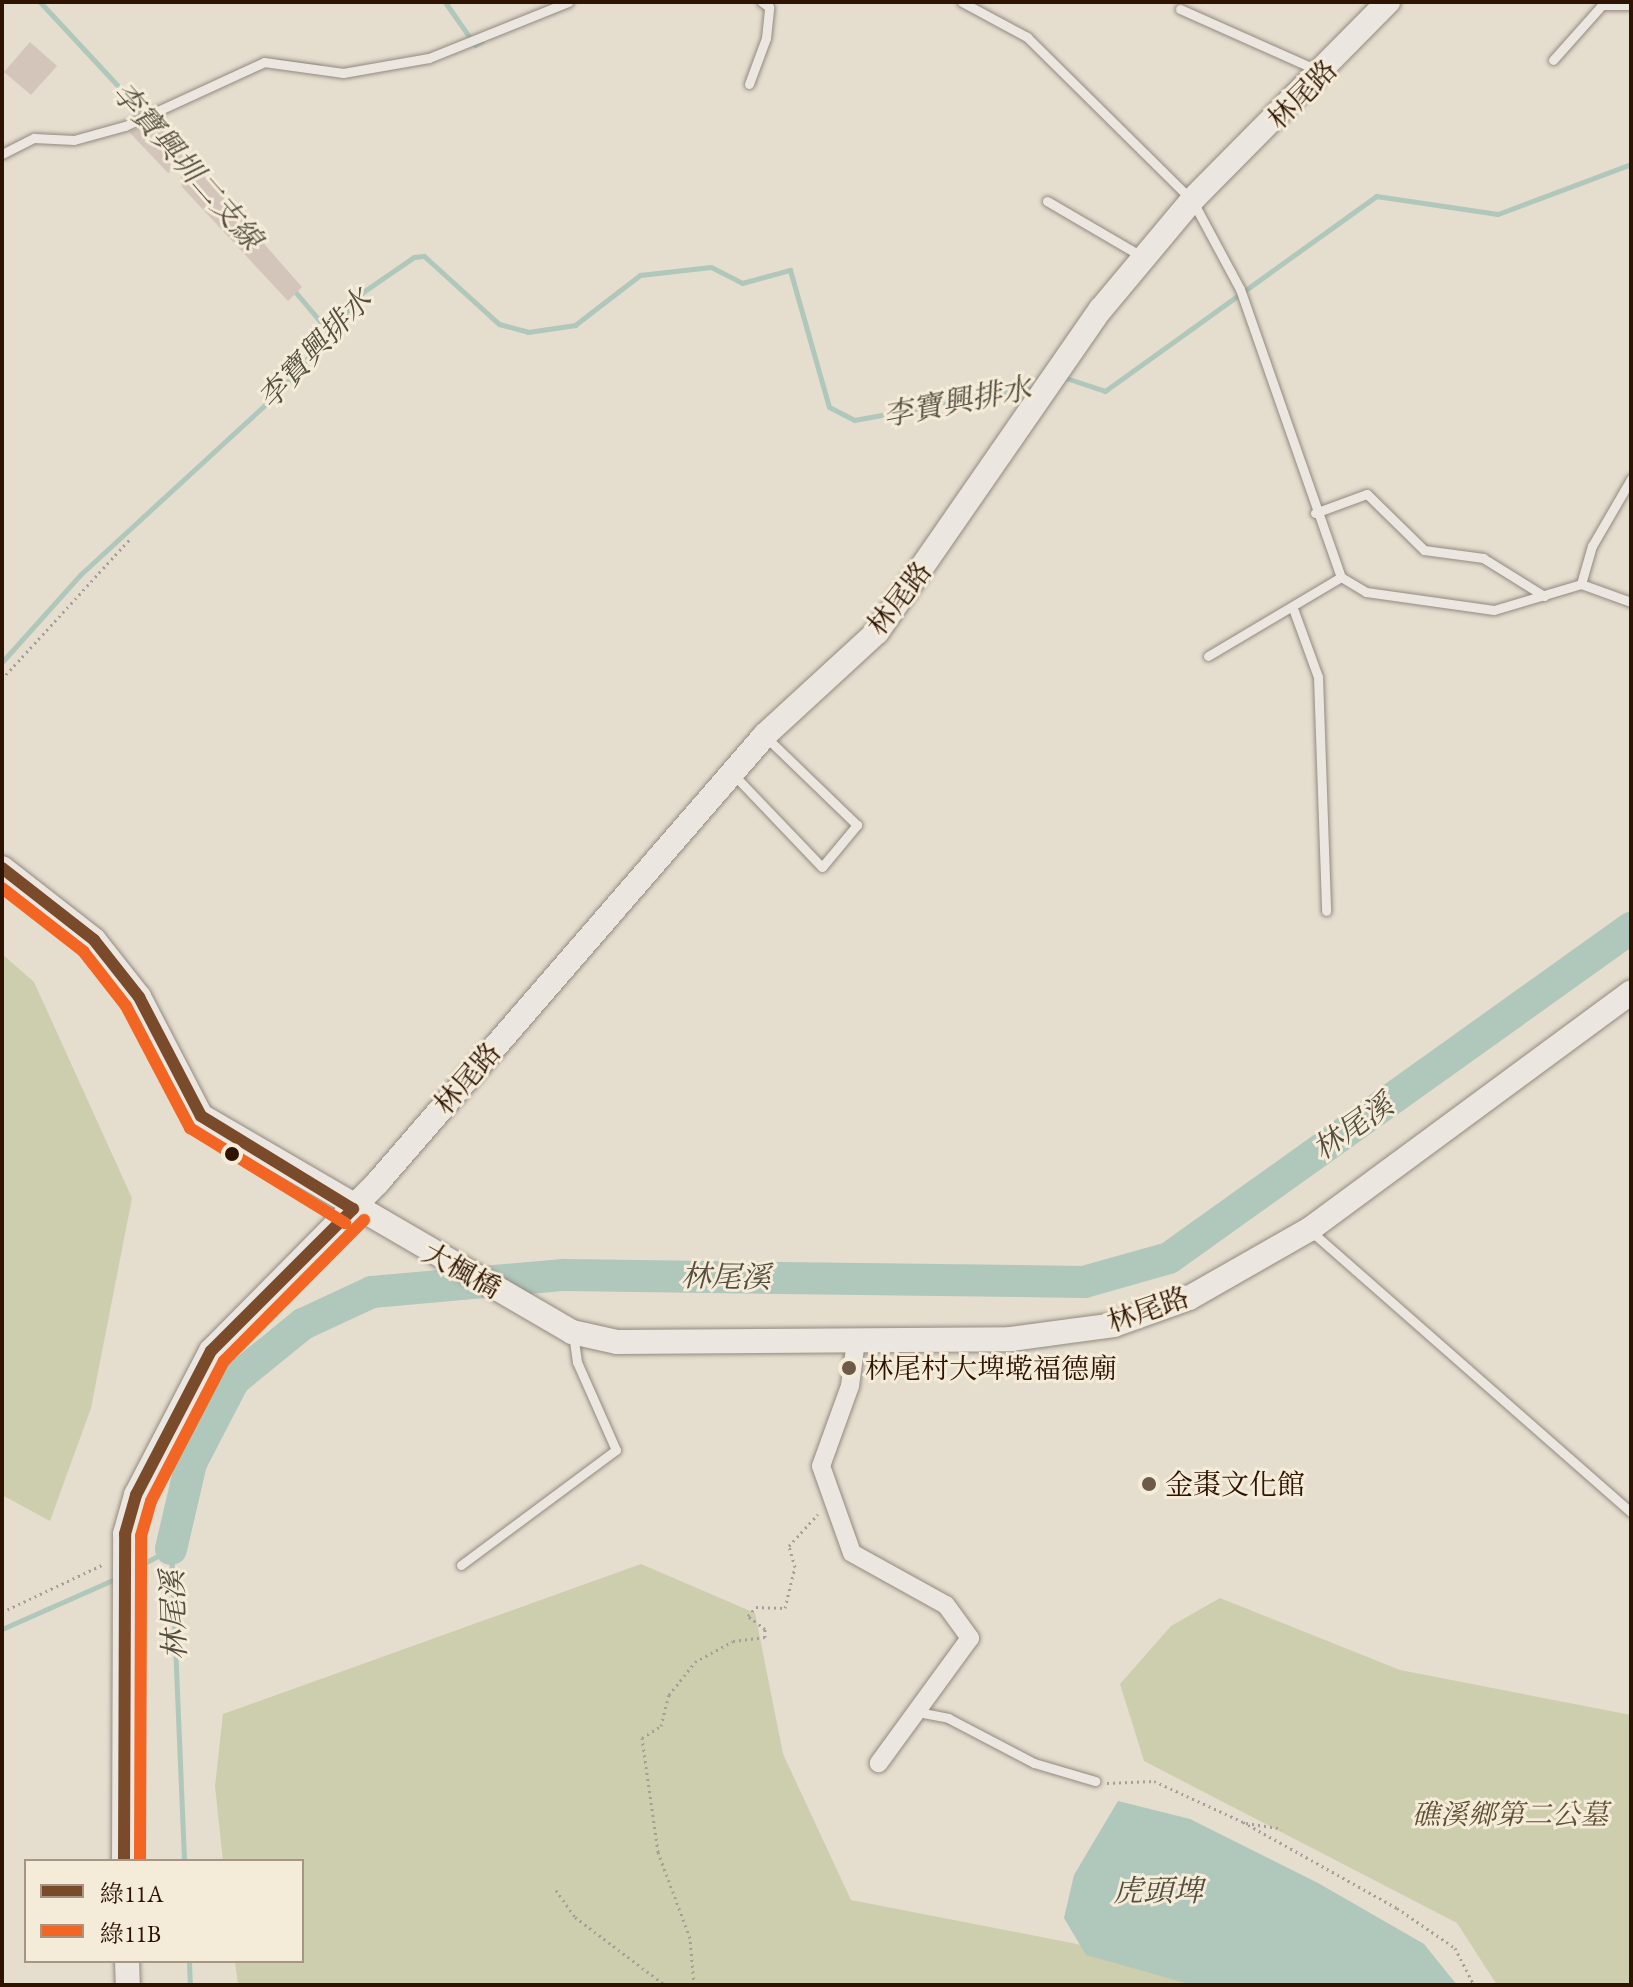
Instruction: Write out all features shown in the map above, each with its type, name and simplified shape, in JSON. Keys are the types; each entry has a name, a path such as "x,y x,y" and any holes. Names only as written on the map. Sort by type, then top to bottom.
{"street":[{"name":"林尾路","path":"124,1859 125,1553 136,1495 211,1351 353,1209 765,735 877,632 913,588 1022,417 1143,257 1192,200 1324,73 1388,2"},
{"path":"2,868 94,940 139,997 201,1116 353,1209"},
{"name":"林尾路","path":"572,1332 617,1342 1011,1339 1114,1325 1189,1298 1310,1229 1631,992"},
{"name":"大楓橋","path":"353,1209 572,1332"},
{"path":"856,1341 850,1386 821,1466 852,1553 946,1605 969,1630 918,1712 879,1763"},
{"path":"127,1963 128,1985"}],"lane":[{"path":"2,154 34,138 74,140 125,126 264,62 343,73 429,58 568,2"},
{"path":"749,84 766,38 769,7 762,2"},
{"path":"962,2 1027,37 1192,200 1240,289 1284,403 1315,513 1341,577 1366,592 1494,610 1581,584 1631,602"},
{"path":"1553,60 1602,5 1631,5"},
{"path":"1180,9 1324,73"},
{"path":"1047,201 1143,257"},
{"path":"1581,584 1592,546 1631,479"},
{"path":"1315,513 1367,494 1424,550 1483,558 1544,596"},
{"path":"1208,656 1294,611 1341,577"},
{"path":"1294,611 1318,677 1326,911"},
{"path":"731,773 822,867 857,825 765,735"},
{"path":"1310,1229 1631,1512"},
{"path":"461,1565 616,1450 577,1362 572,1332"},
{"path":"918,1712 948,1718 1034,1763 1095,1781"}],"path":[{"path":"2,679 130,539"},
{"path":"694,1985 690,1938 658,1852 642,1738 661,1726 669,1695 695,1662 733,1641 765,1637 765,1629 748,1616 756,1607 785,1608 795,1567 789,1546 820,1512 824,1479"},
{"path":"2,1612 125,1553"},
{"path":"1095,1781 1154,1781 1243,1822 1408,1916 1455,1948 1474,1985"},
{"path":"1243,1822 1282,1829"},
{"path":"556,1890 575,1917 665,1985"}],"green space":[{"path":"2,954 34,982 132,1198 91,1408 50,1521 2,1495"},
{"path":"641,1564 755,1613 783,1754 851,1900 1077,1944 1210,1985 238,1985 235,1963 304,1963 304,1859 223,1859 215,1786 223,1714"},
{"name":"礁溪鄉第二公墓","path":"1220,1598 1400,1670 1631,1715 1631,1985 1497,1985 1457,1923 1144,1761 1120,1684 1171,1626"}],"water":[{"name":"虎頭埤","path":"1118,1801 1190,1819 1318,1883 1424,1944 1457,1985 1193,1985 1086,1955 1064,1918 1074,1875"}],"building":[{"path":"30,42 57,66 31,95 4,72"},
{"path":"155,120 302,287 288,301 182,187 179,165 168,173 129,132"}],"waterway":[{"name":"李寶興圳二支線","path":"40,2 146,116"},
{"path":"445,2 475,45 481,42"},
{"path":"278,61 319,66"},
{"name":"李寶興排水","path":"1066,378 1105,391 1376,196 1498,214 1631,164"},
{"name":"李寶興排水","path":"2,662 81,574 276,395 363,292 414,257 424,256 499,324 528,332 575,325 640,275 711,267 742,283 790,270 829,407 854,420 1037,387"},
{"name":"李寶興圳二支線","path":"292,288 330,333"},
{"name":"林尾溪","path":"171,1549 191,1463 234,1380 303,1324 372,1292 564,1275 1084,1282 1169,1258 1631,928"},
{"name":"林尾溪","path":"133,1569 171,1549 184,1859"},
{"path":"2,1629 117,1578"},
{"name":"林尾溪","path":"189,1963 190,1985"}],"transit line":[{"name":"綠11A","path":"2,868 94,940 139,997 201,1116 353,1209"},
{"name":"綠11B","path":"2,888 83,951 126,1006 190,1128 345,1223"},
{"name":"綠11A","path":"124,1859 125,1534 136,1495 211,1351 353,1209"},
{"name":"綠11B","path":"140,1859 141,1536 151,1501 224,1361 364,1220"}],"place":[{"name":"林尾村大埤墘福德廟","path":"849,1368"},
{"name":"金棗文化館","path":"1149,1484"}]}
